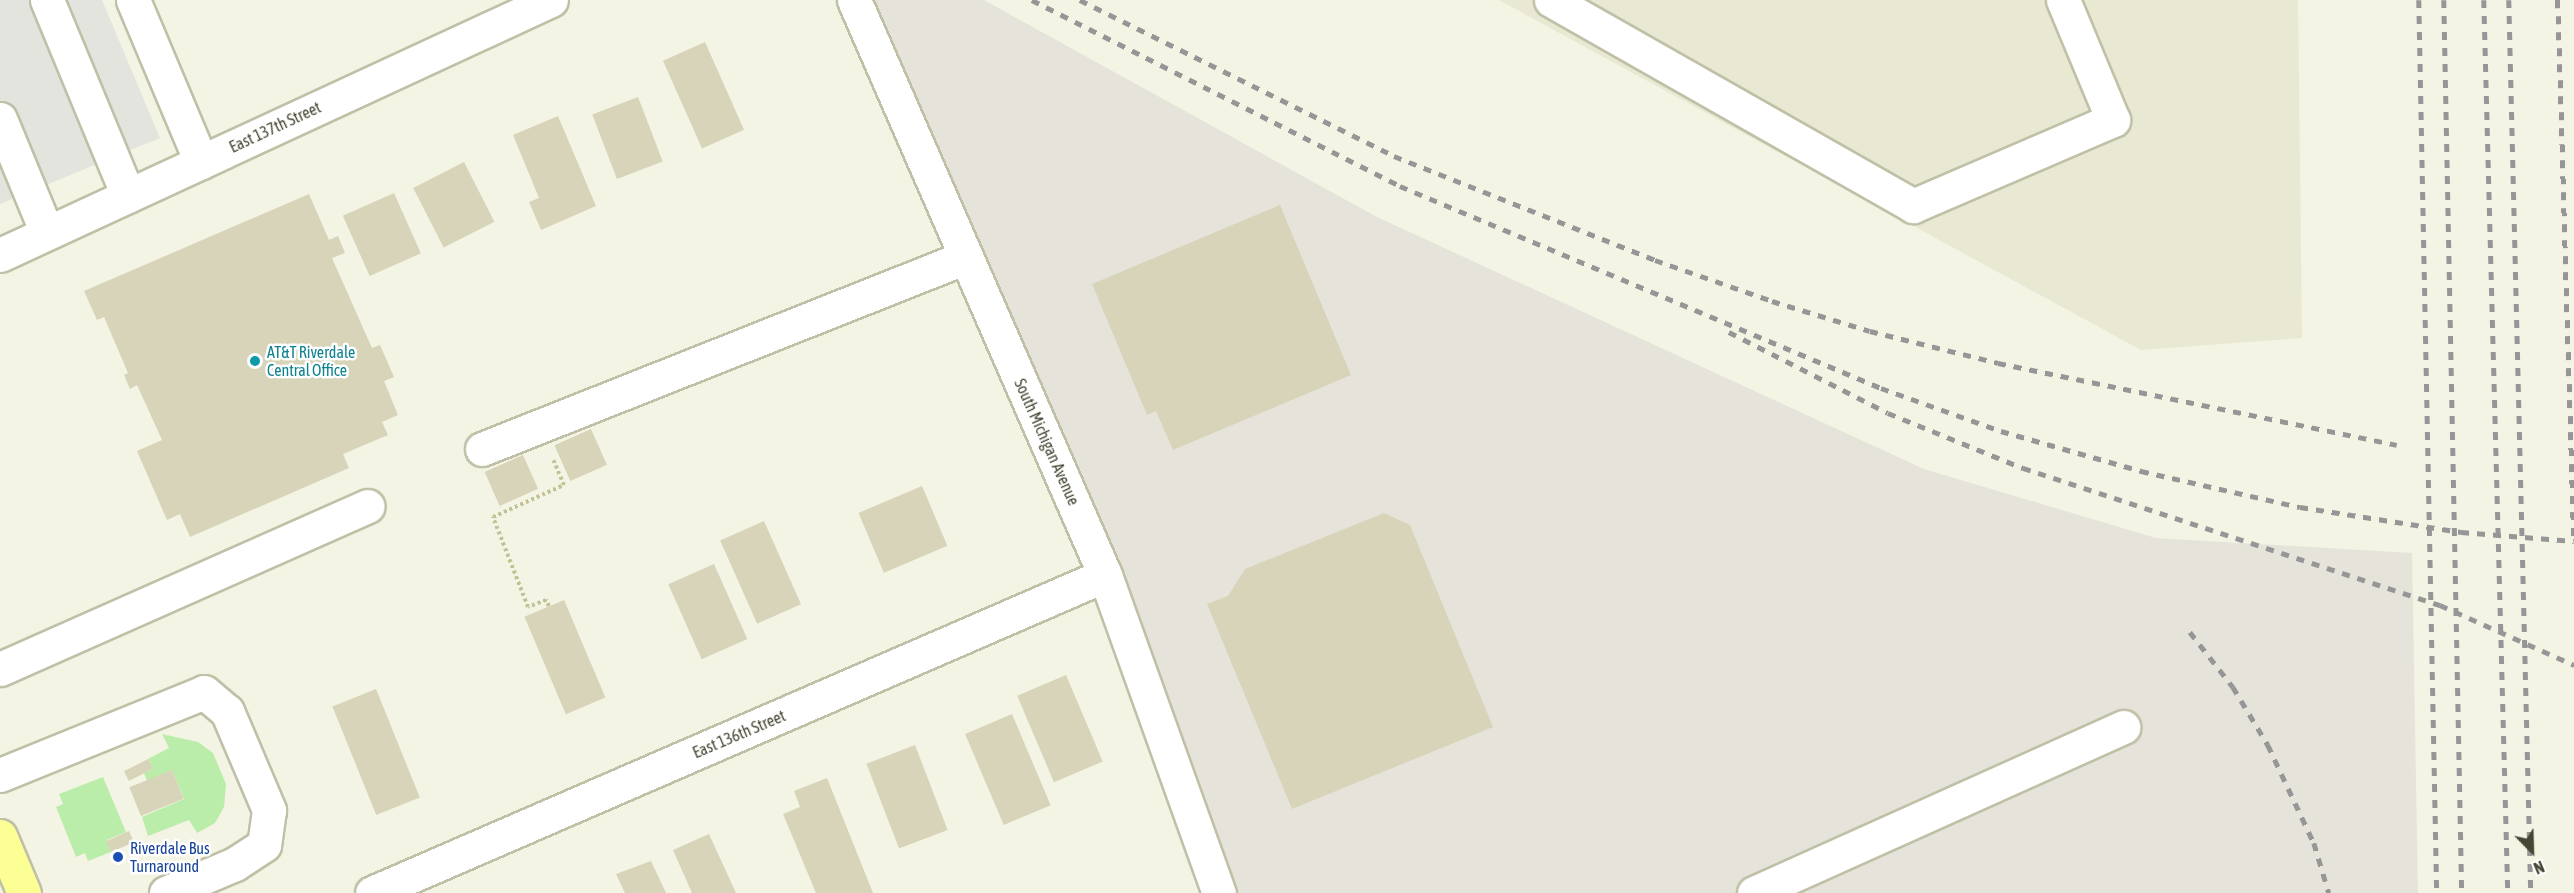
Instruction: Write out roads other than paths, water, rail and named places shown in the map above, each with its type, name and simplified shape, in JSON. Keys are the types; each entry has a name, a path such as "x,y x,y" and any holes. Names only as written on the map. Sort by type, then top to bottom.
{"main road":[{"path":"0,836 24,893"}],"street":[{"path":"47,0 128,196"},
{"path":"133,0 201,162"},
{"name":"East 137th Street","path":"0,255 551,0"},
{"name":"South Michigan Avenue","path":"854,0 1106,575 1219,893"},
{"path":"1551,0 1913,206 2113,120 2063,0"},
{"path":"0,119 47,233"},
{"path":"482,449 966,256"},
{"path":"0,669 367,506"},
{"name":"East 136th Street","path":"372,893 1106,575"},
{"path":"0,775 204,692 227,711 269,810 264,845 235,864 166,893"},
{"path":"1754,893 2123,727"}],"railway":[{"path":"1032,0 1400,186 1881,388 2001,431 2141,471 2300,507 2461,532 2574,541"},
{"path":"1080,0 1394,156 1655,260 1772,301 1870,331 1998,363 2397,445"},
{"path":"2419,0 2437,893"},
{"path":"2444,0 2462,893"},
{"path":"2484,0 2508,893"},
{"path":"2509,0 2531,893"},
{"path":"2558,0 2574,542"},
{"path":"1729,332 1888,413 2023,468 2440,605 2574,665"},
{"path":"2190,632 2233,687 2268,745 2314,843 2329,893"}],"place":[{"name":"AT&T Riverdale Central Office","path":"255,361"},
{"name":"Riverdale Bus Turnaround","path":"118,857"}]}
